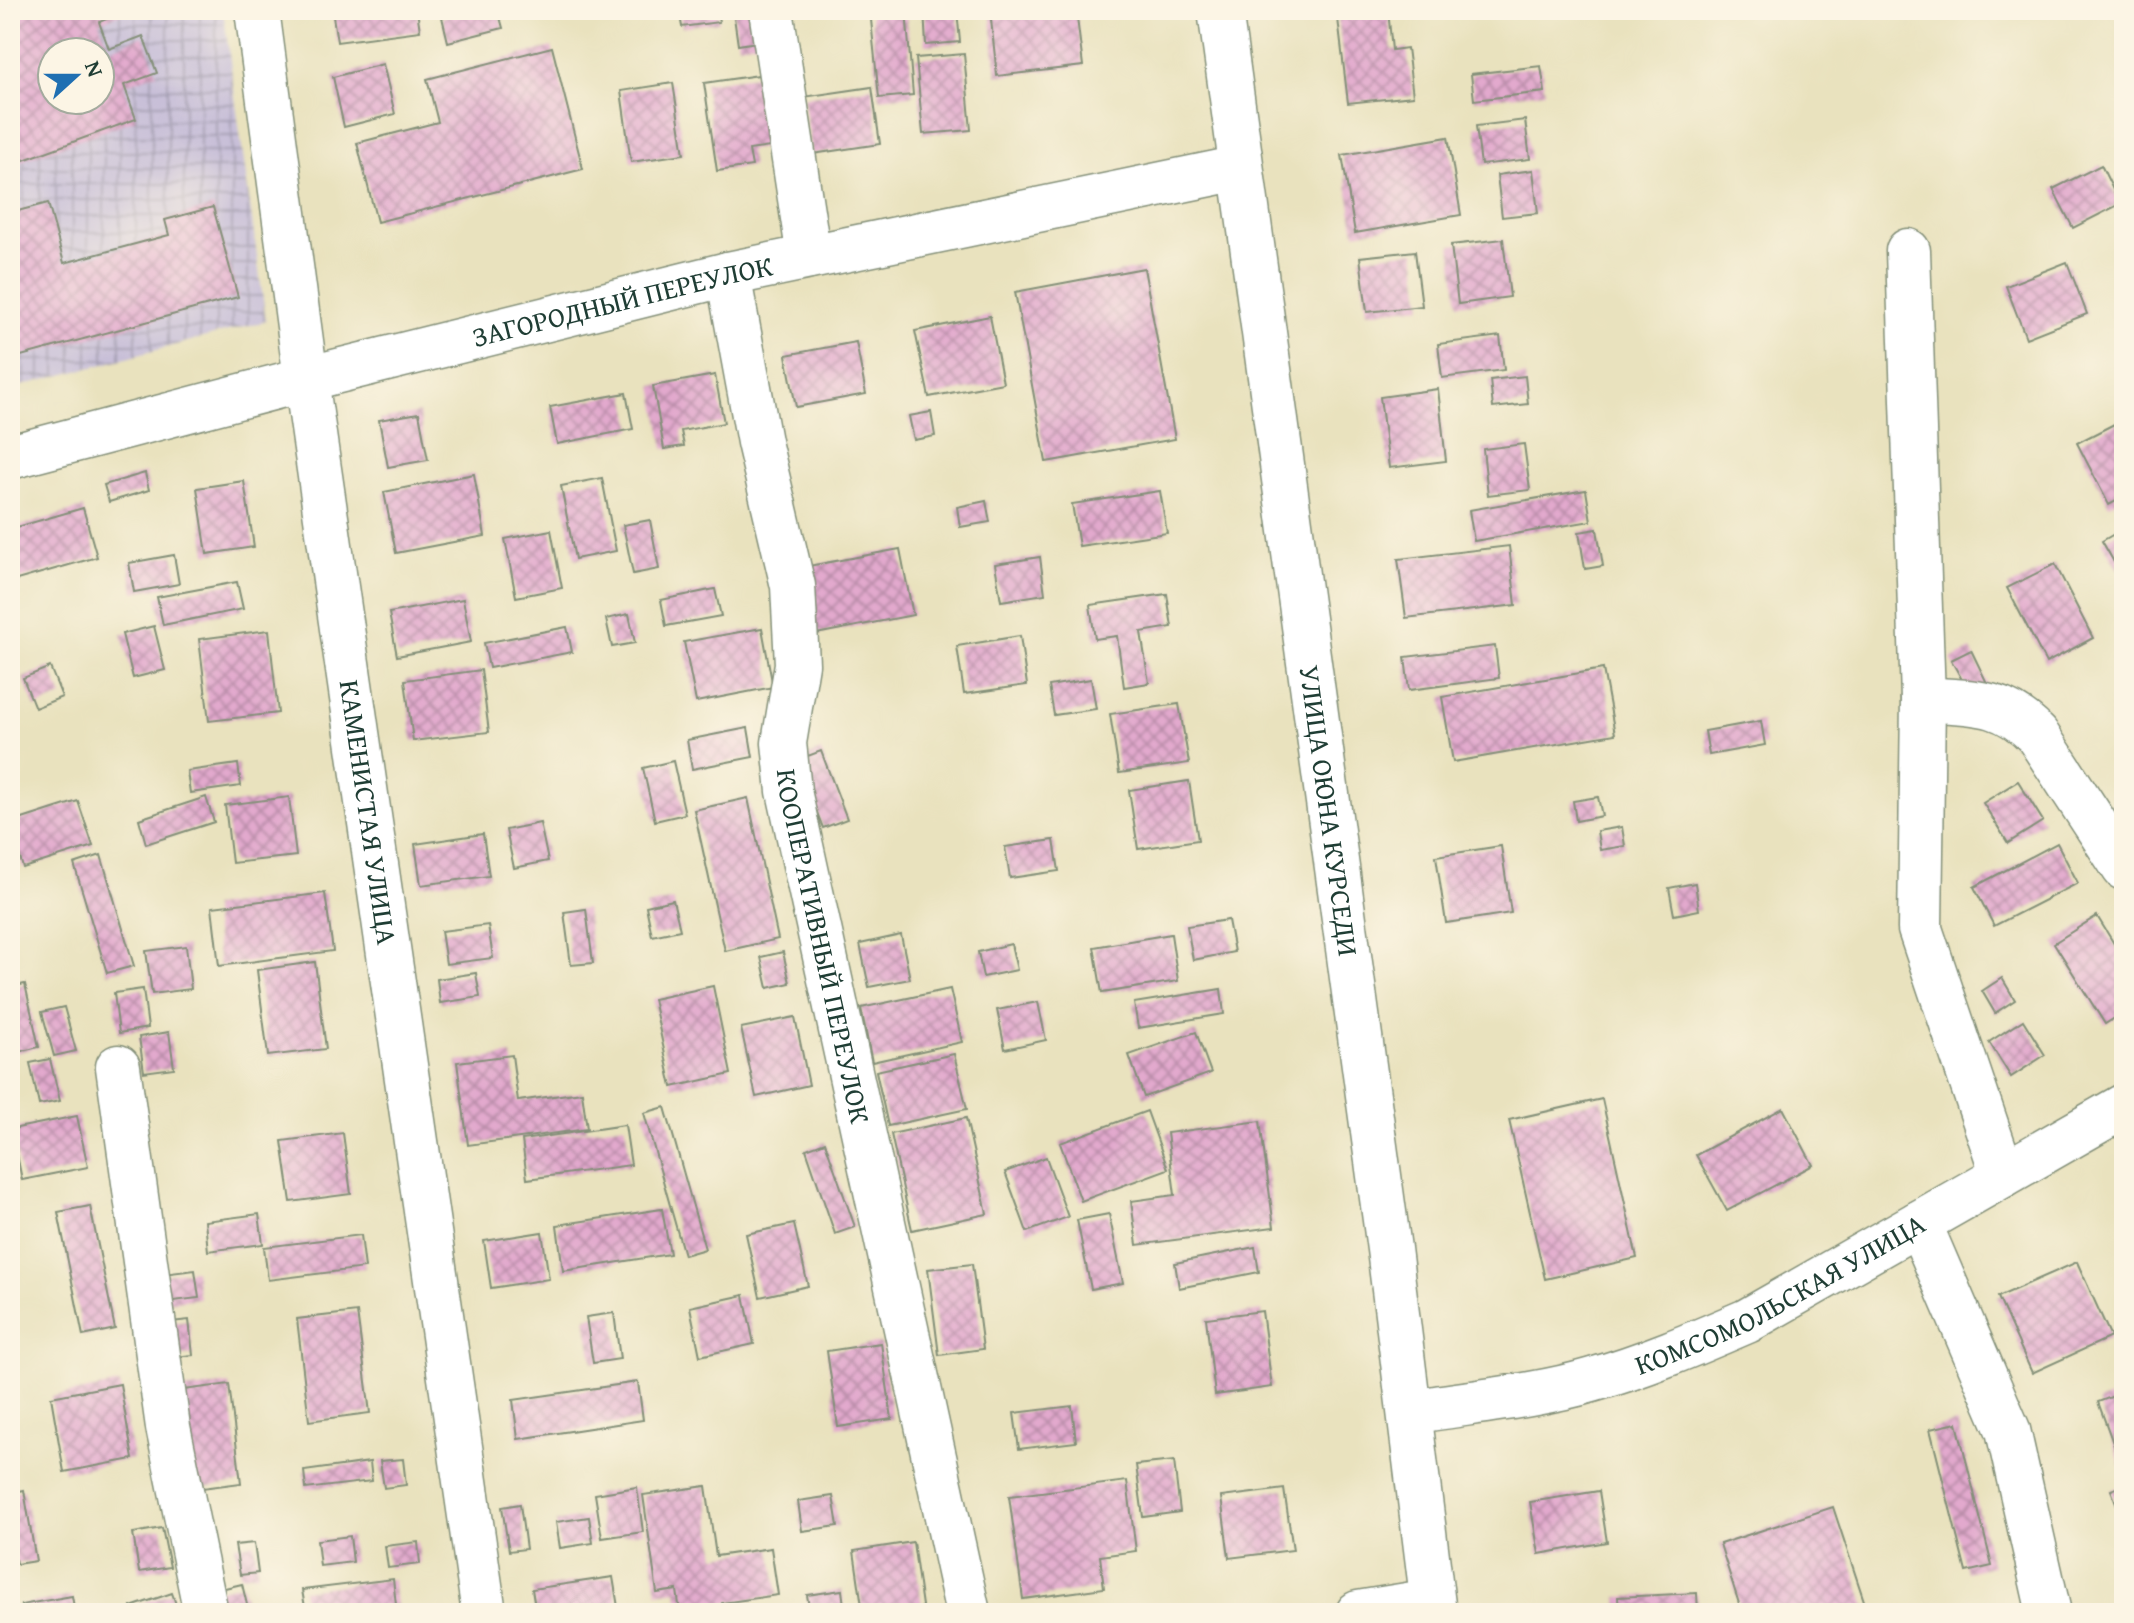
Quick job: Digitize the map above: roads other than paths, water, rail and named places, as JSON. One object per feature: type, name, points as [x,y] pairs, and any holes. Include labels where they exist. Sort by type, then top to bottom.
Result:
[{"type":"street","name":"КАМЕНИСТАЯ УЛИЦА","points":[[257,10],[306,379],[484,1613]]},
{"type":"street","points":[[771,10],[809,257]]},
{"type":"street","name":"УЛИЦА ОЮНА КУРСЕДИ","points":[[1220,10],[1410,1412],[1433,1607]]},
{"type":"street","name":"ЗАГОРОДНЫЙ ПЕРЕУЛОК","points":[[10,457],[306,379],[728,274],[1240,168]]},
{"type":"street","points":[[1908,251],[1923,699],[1920,929],[2003,1175]]},
{"type":"street","name":"КООПЕРАТИВНЫЙ ПЕРЕУЛОК","points":[[728,274],[759,442],[793,586],[797,664],[784,743],[789,791],[968,1613]]},
{"type":"street","points":[[1923,699],[1983,705],[2003,709],[2020,718],[2037,735],[2124,868]]},
{"type":"street","points":[[118,1067],[168,1427],[206,1613]]},
{"type":"street","name":"КОМСОМОЛЬСКАЯ УЛИЦА","points":[[1410,1412],[1590,1381],[1643,1364],[1747,1321],[2124,1106]]},
{"type":"street","points":[[1919,1223],[2008,1430],[2049,1613]]},
{"type":"street","points":[[1358,1613],[1433,1607]]}]
